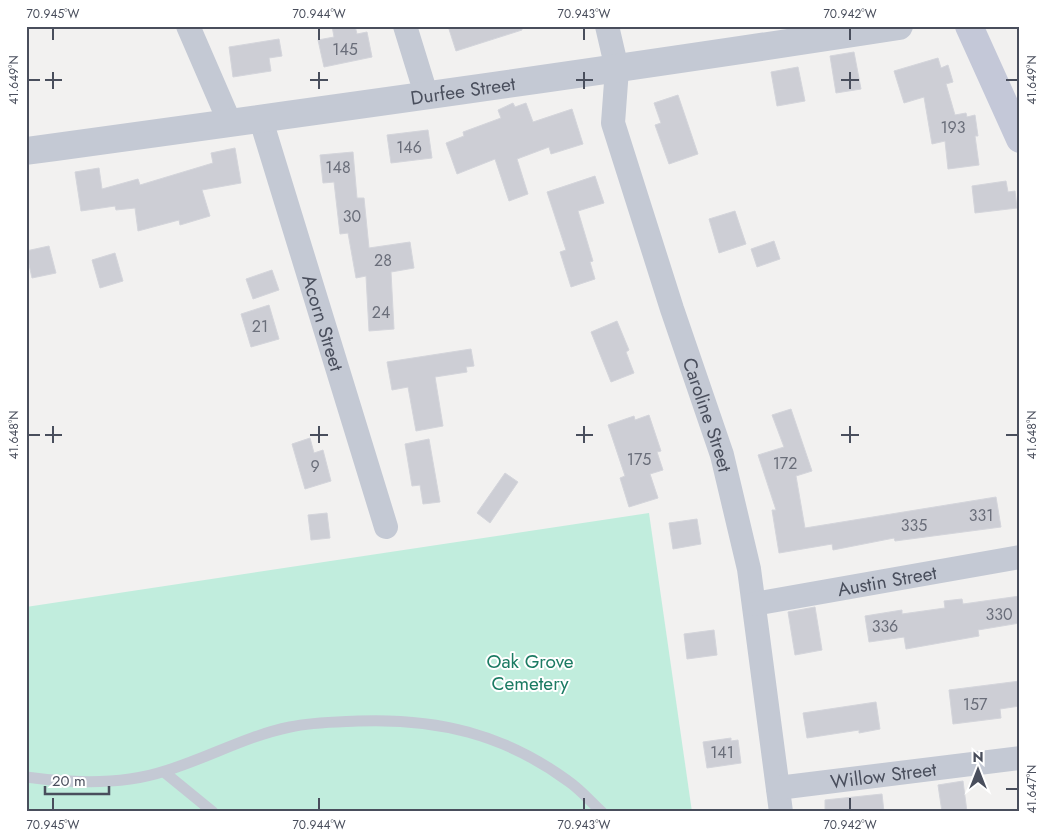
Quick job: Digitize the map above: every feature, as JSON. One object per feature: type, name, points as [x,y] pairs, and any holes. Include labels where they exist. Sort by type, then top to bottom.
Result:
[{"type":"main road","points":[[969,26],[1020,139]]},
{"type":"street","points":[[188,26],[230,123]]},
{"type":"street","points":[[405,26],[426,94]]},
{"type":"street","name":"Caroline Street","points":[[607,26],[617,69],[613,123],[672,309],[727,470],[742,534],[754,604],[782,812]]},
{"type":"street","name":"Durfee Street","points":[[26,151],[261,120],[426,94],[617,69],[899,26]]},
{"type":"street","name":"Acorn Street","points":[[261,120],[386,527]]},
{"type":"street","name":"Austin Street","points":[[754,604],[1020,556]]},
{"type":"street","name":"Willow Street","points":[[778,788],[1020,758]]},
{"type":"lane","points":[[26,777],[68,781],[106,781],[164,772],[232,744],[290,727],[332,722],[417,721],[458,728],[498,743],[539,762],[570,782],[602,812]]},
{"type":"lane","points":[[164,772],[213,812]]},
{"type":"green space","name":"Oak Grove Cemetery","points":[[649,513],[692,812],[26,812],[26,607]]},
{"type":"building","points":[[332,26],[355,26],[357,34],[367,32],[372,57],[324,67],[318,40],[334,37]]},
{"type":"building","points":[[448,26],[522,26],[522,30],[456,51]]},
{"type":"building","points":[[279,39],[282,56],[269,58],[271,71],[233,77],[229,47]]},
{"type":"building","points":[[854,52],[861,89],[836,93],[830,56]]},
{"type":"building","points":[[938,58],[941,68],[948,65],[953,82],[946,84],[955,115],[966,113],[967,117],[975,115],[978,136],[975,136],[979,165],[948,169],[945,141],[932,144],[924,97],[904,103],[894,71]]},
{"type":"building","points":[[798,67],[805,101],[777,106],[771,72]]},
{"type":"building","points":[[678,95],[698,154],[669,164],[655,125],[661,123],[654,103]]},
{"type":"building","points":[[513,103],[515,107],[526,103],[533,122],[572,109],[583,144],[551,154],[549,147],[517,159],[528,194],[509,201],[495,159],[457,174],[446,143],[464,136],[463,132],[501,118],[498,110]]},
{"type":"building","points":[[428,130],[432,158],[391,163],[387,135]]},
{"type":"building","points":[[235,148],[241,183],[202,190],[210,216],[180,225],[179,220],[138,231],[135,208],[116,210],[115,206],[81,211],[75,172],[99,168],[102,189],[138,179],[140,185],[213,163],[211,153]]},
{"type":"building","points":[[353,152],[357,198],[364,198],[369,248],[410,242],[414,268],[391,272],[394,329],[369,331],[366,276],[356,278],[348,233],[340,234],[334,182],[323,183],[320,155]]},
{"type":"building","points":[[595,176],[604,203],[578,211],[593,261],[590,262],[595,279],[571,287],[560,252],[566,250],[547,192]]},
{"type":"building","points":[[1006,181],[1008,192],[1015,191],[1017,208],[975,213],[972,186]]},
{"type":"building","points":[[735,211],[746,244],[719,253],[709,219]]},
{"type":"building","points":[[774,241],[780,259],[757,267],[751,249]]},
{"type":"building","points":[[49,246],[56,273],[32,278],[26,251]]},
{"type":"building","points":[[115,253],[123,281],[100,288],[92,260]]},
{"type":"building","points":[[272,270],[279,290],[253,299],[246,279]]},
{"type":"building","points":[[269,305],[279,339],[251,347],[241,314]]},
{"type":"building","points":[[617,321],[629,350],[626,352],[634,373],[611,382],[591,332]]},
{"type":"building","points":[[471,349],[474,366],[466,367],[467,372],[435,377],[443,426],[416,431],[408,387],[392,390],[387,362]]},
{"type":"building","points":[[791,409],[812,471],[796,476],[805,528],[996,497],[1001,527],[895,541],[894,538],[833,550],[832,544],[779,553],[772,510],[776,510],[758,455],[784,447],[772,415]]},
{"type":"building","points":[[649,415],[661,451],[657,452],[663,470],[650,474],[658,498],[629,507],[620,478],[625,476],[608,425],[634,416],[635,420]]},
{"type":"building","points":[[310,438],[314,453],[323,450],[331,481],[305,489],[292,444]]},
{"type":"building","points":[[429,439],[440,502],[423,504],[420,485],[412,486],[405,444]]},
{"type":"building","points":[[505,473],[518,482],[490,523],[477,513]]},
{"type":"building","points":[[327,513],[330,538],[311,540],[308,515]]},
{"type":"building","points":[[697,519],[701,544],[673,549],[669,523]]},
{"type":"building","points":[[1020,596],[1020,623],[978,630],[979,636],[906,649],[904,637],[869,642],[865,616],[902,610],[902,614],[945,608],[944,601],[962,599],[963,604]]},
{"type":"building","points":[[815,607],[822,650],[795,655],[788,612]]},
{"type":"building","points":[[714,630],[717,655],[687,659],[684,634]]},
{"type":"building","points":[[1020,681],[1020,706],[1000,709],[1001,718],[953,724],[949,690]]},
{"type":"building","points":[[876,702],[880,729],[859,733],[859,730],[807,738],[803,713]]},
{"type":"building","points":[[731,738],[731,741],[738,740],[741,763],[707,768],[703,742]]},
{"type":"building","points":[[963,781],[967,812],[942,812],[938,785]]},
{"type":"building","points":[[882,794],[884,812],[825,812],[825,800]]}]
